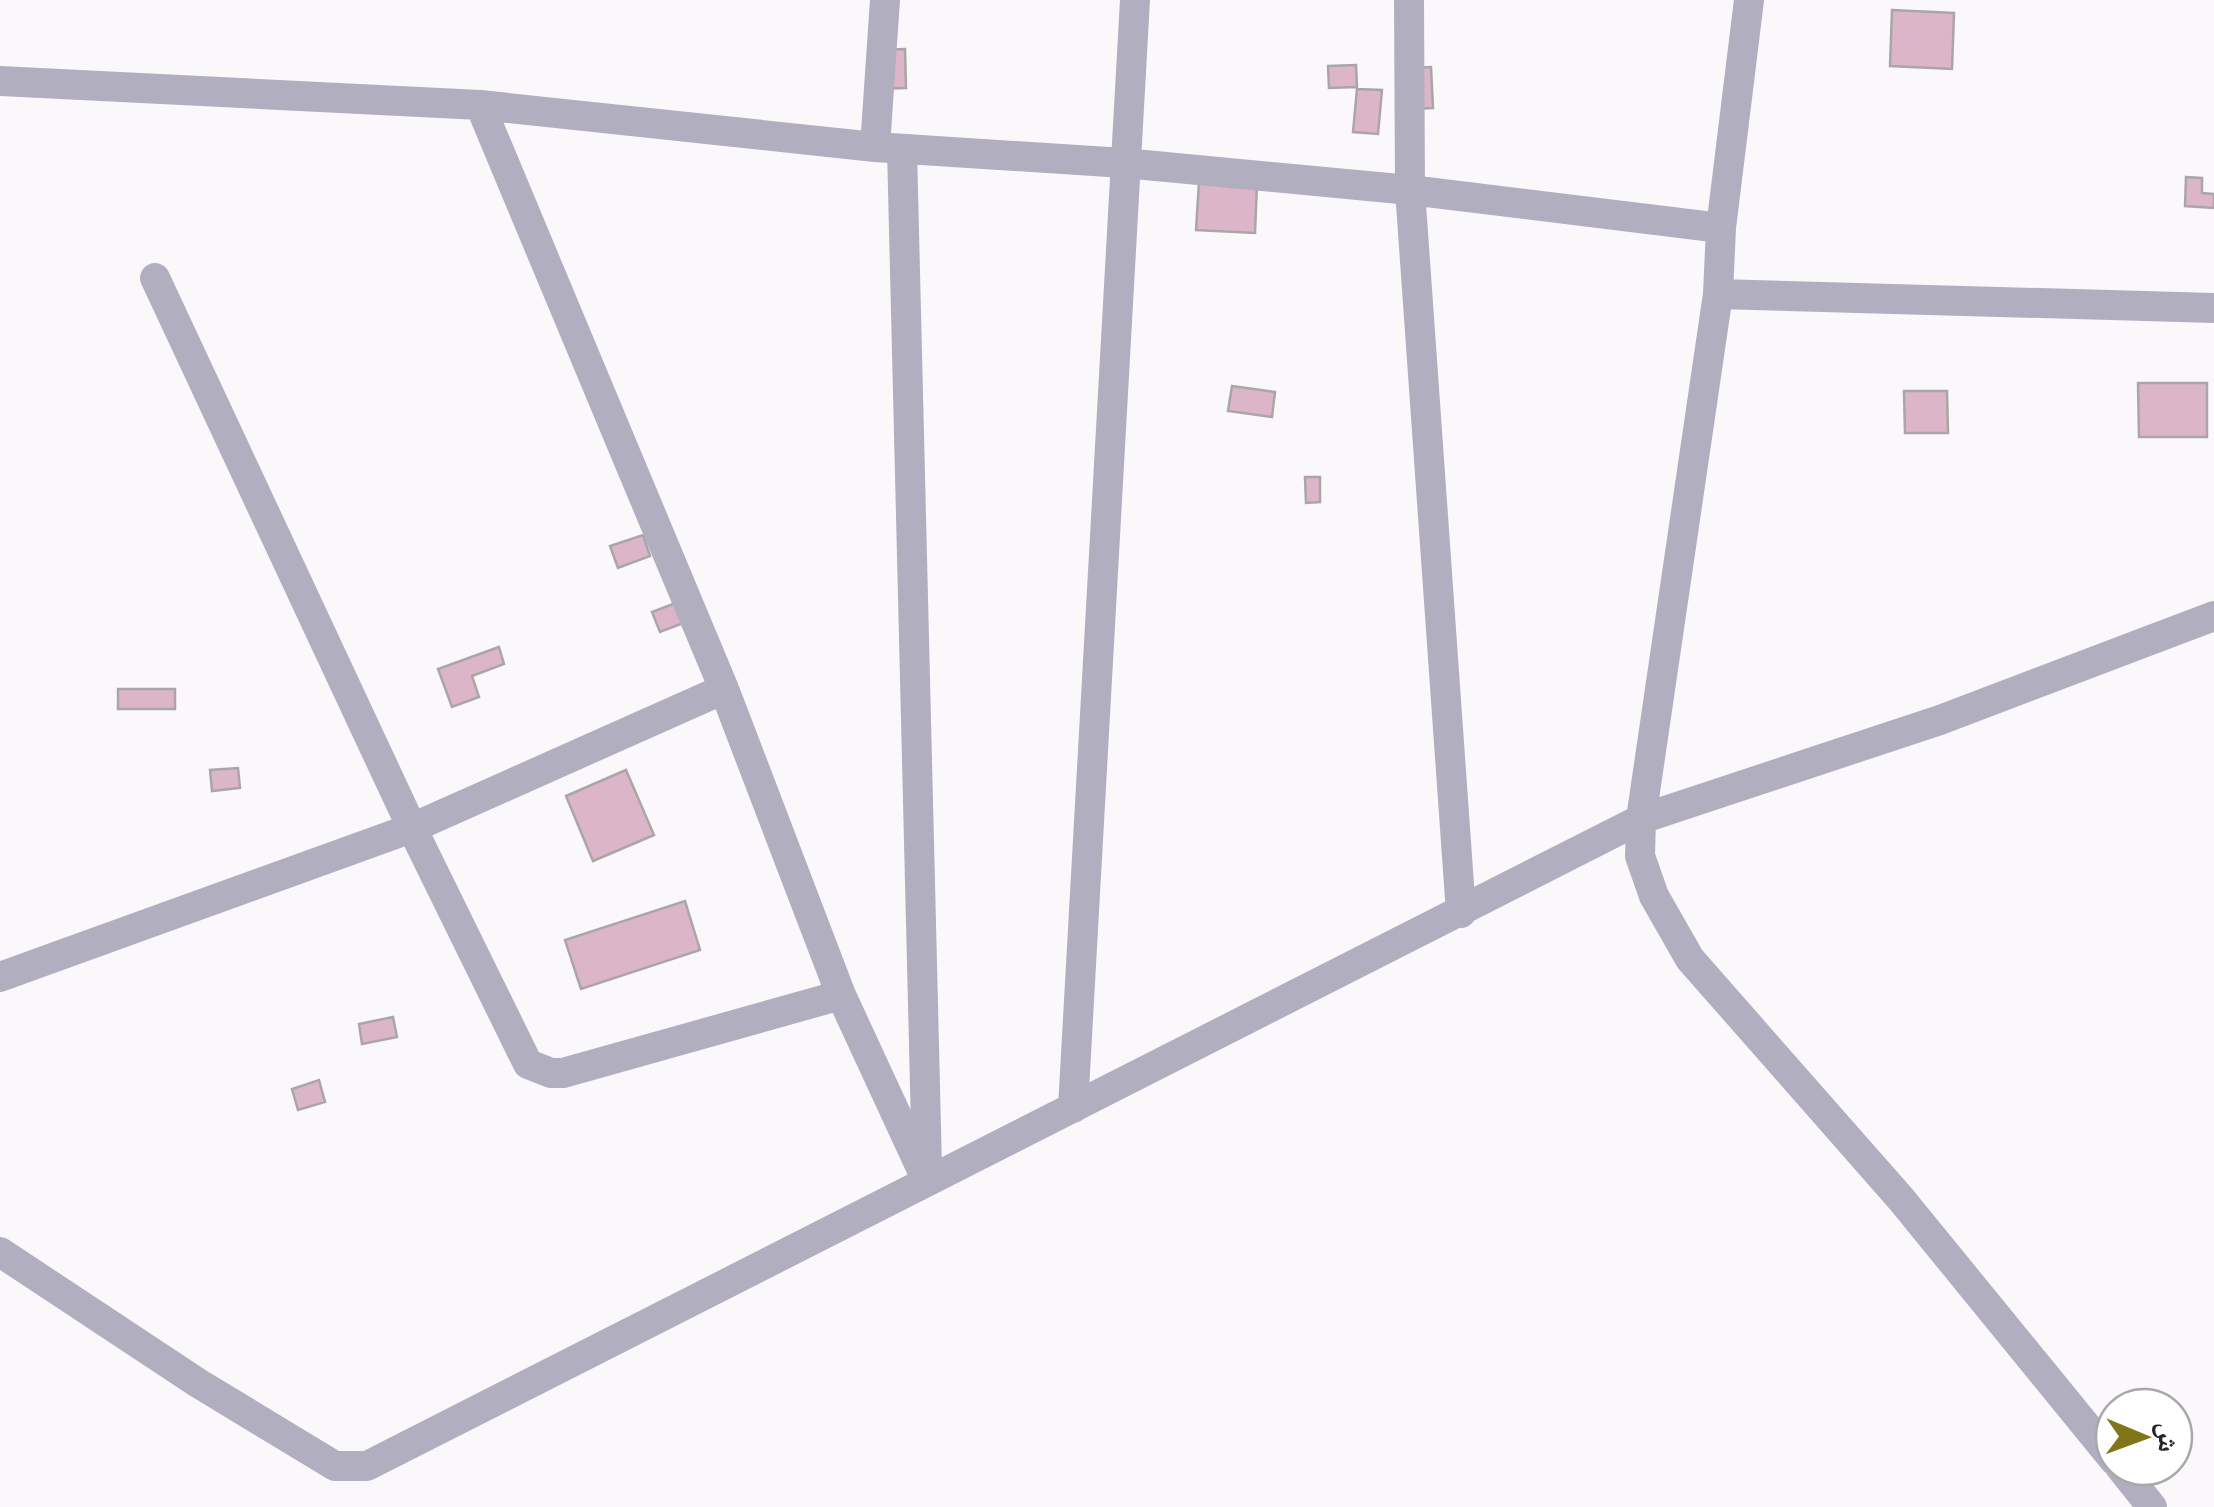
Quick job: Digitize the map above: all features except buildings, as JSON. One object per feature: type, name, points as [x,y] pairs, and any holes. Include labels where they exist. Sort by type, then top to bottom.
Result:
[{"type":"street","points":[[885,0],[928,1181]]},
{"type":"street","points":[[1073,1108],[1135,0]]},
{"type":"street","points":[[1409,0],[1410,190],[1460,913]]},
{"type":"street","points":[[1749,0],[1721,228],[1718,294],[1640,819],[1640,856],[1654,896],[1690,958],[1901,1199],[2094,1435]]},
{"type":"street","points":[[0,80],[480,106],[889,148],[1410,190],[1721,228]]},
{"type":"street","points":[[480,106],[724,689],[841,995],[928,1181]]},
{"type":"street","points":[[155,278],[412,828],[528,1064],[538,1070],[564,1073],[841,995]]},
{"type":"street","points":[[1718,294],[2214,308]]},
{"type":"street","points":[[0,1252],[198,1383],[335,1466],[367,1466],[1640,819],[1940,720],[2214,616]]},
{"type":"street","points":[[0,977],[412,828],[724,689]]},
{"type":"street","points":[[2136,1487],[2152,1507]]}]
